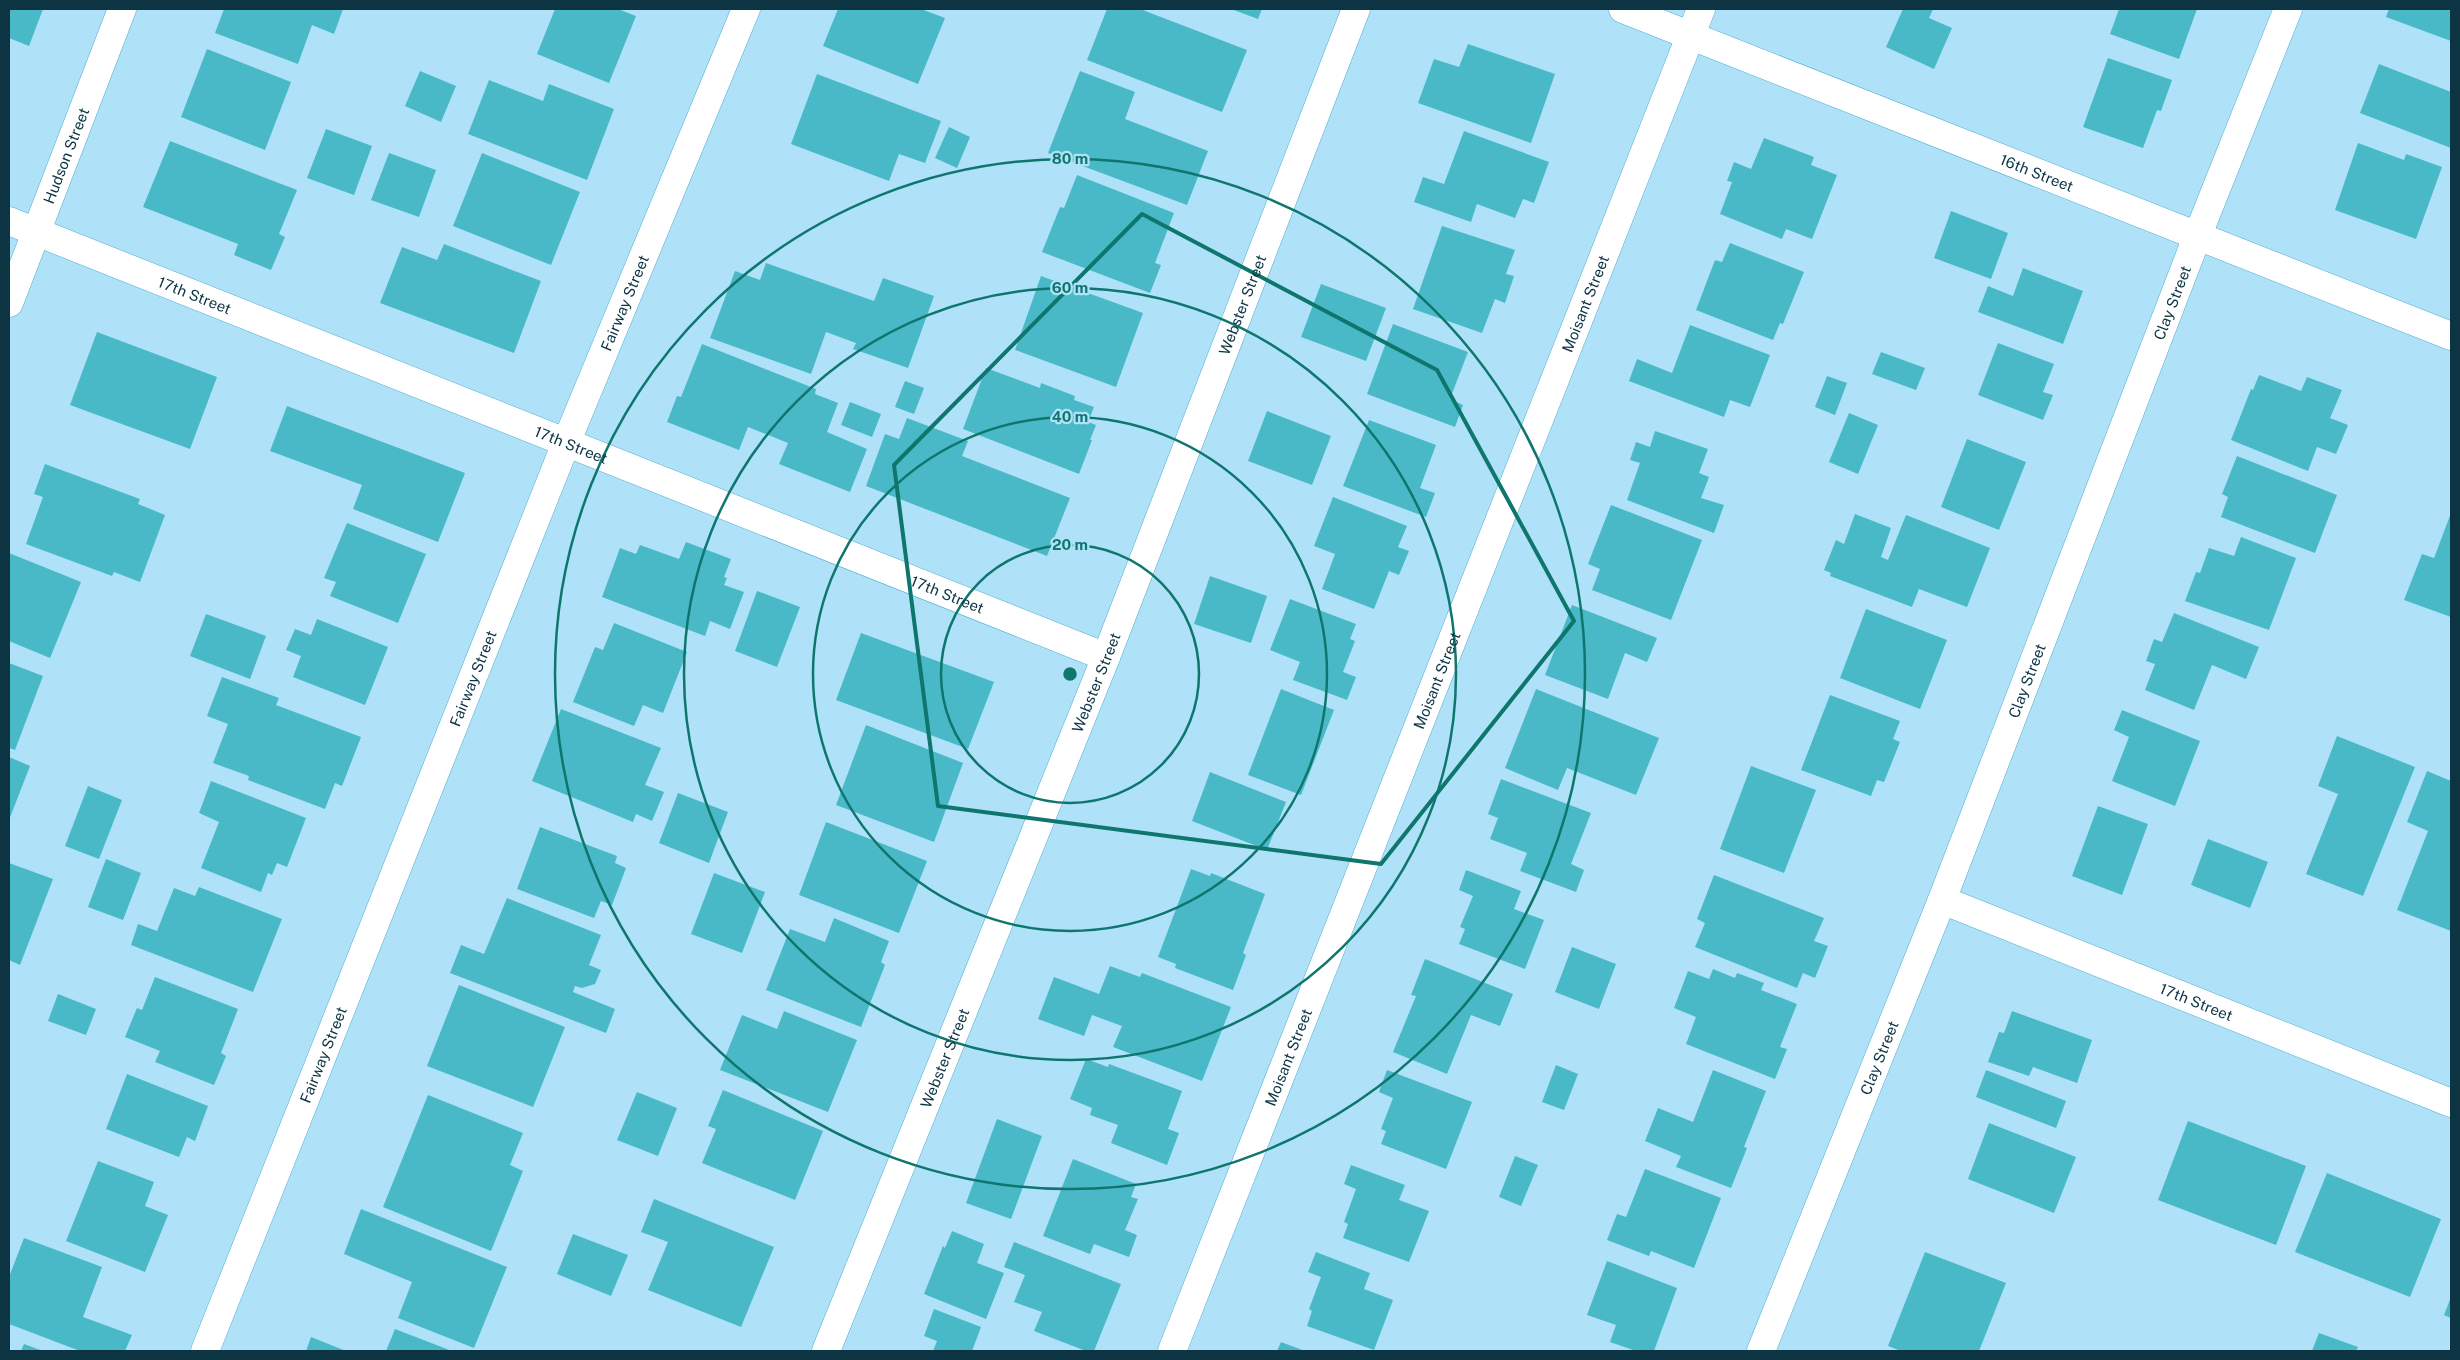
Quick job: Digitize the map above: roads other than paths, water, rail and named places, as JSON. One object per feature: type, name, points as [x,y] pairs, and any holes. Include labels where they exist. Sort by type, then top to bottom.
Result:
[{"type":"street","name":"Hudson Street","points":[[9,303],[122,9]]},
{"type":"street","name":"Fairway Street","points":[[205,1351],[566,443],[746,9]]},
{"type":"street","name":"Webster Street","points":[[826,1351],[1106,657],[1356,9]]},
{"type":"street","name":"16th Street","points":[[1623,9],[2196,237],[2451,336]]},
{"type":"street","name":"Moisant Street","points":[[1172,1351],[1701,9]]},
{"type":"street","name":"Clay Street","points":[[1761,1351],[1942,900],[2196,237],[2288,9]]},
{"type":"street","name":"17th Street","points":[[9,221],[1106,657]]},
{"type":"street","name":"17th Street","points":[[1942,900],[2451,1103]]}]
